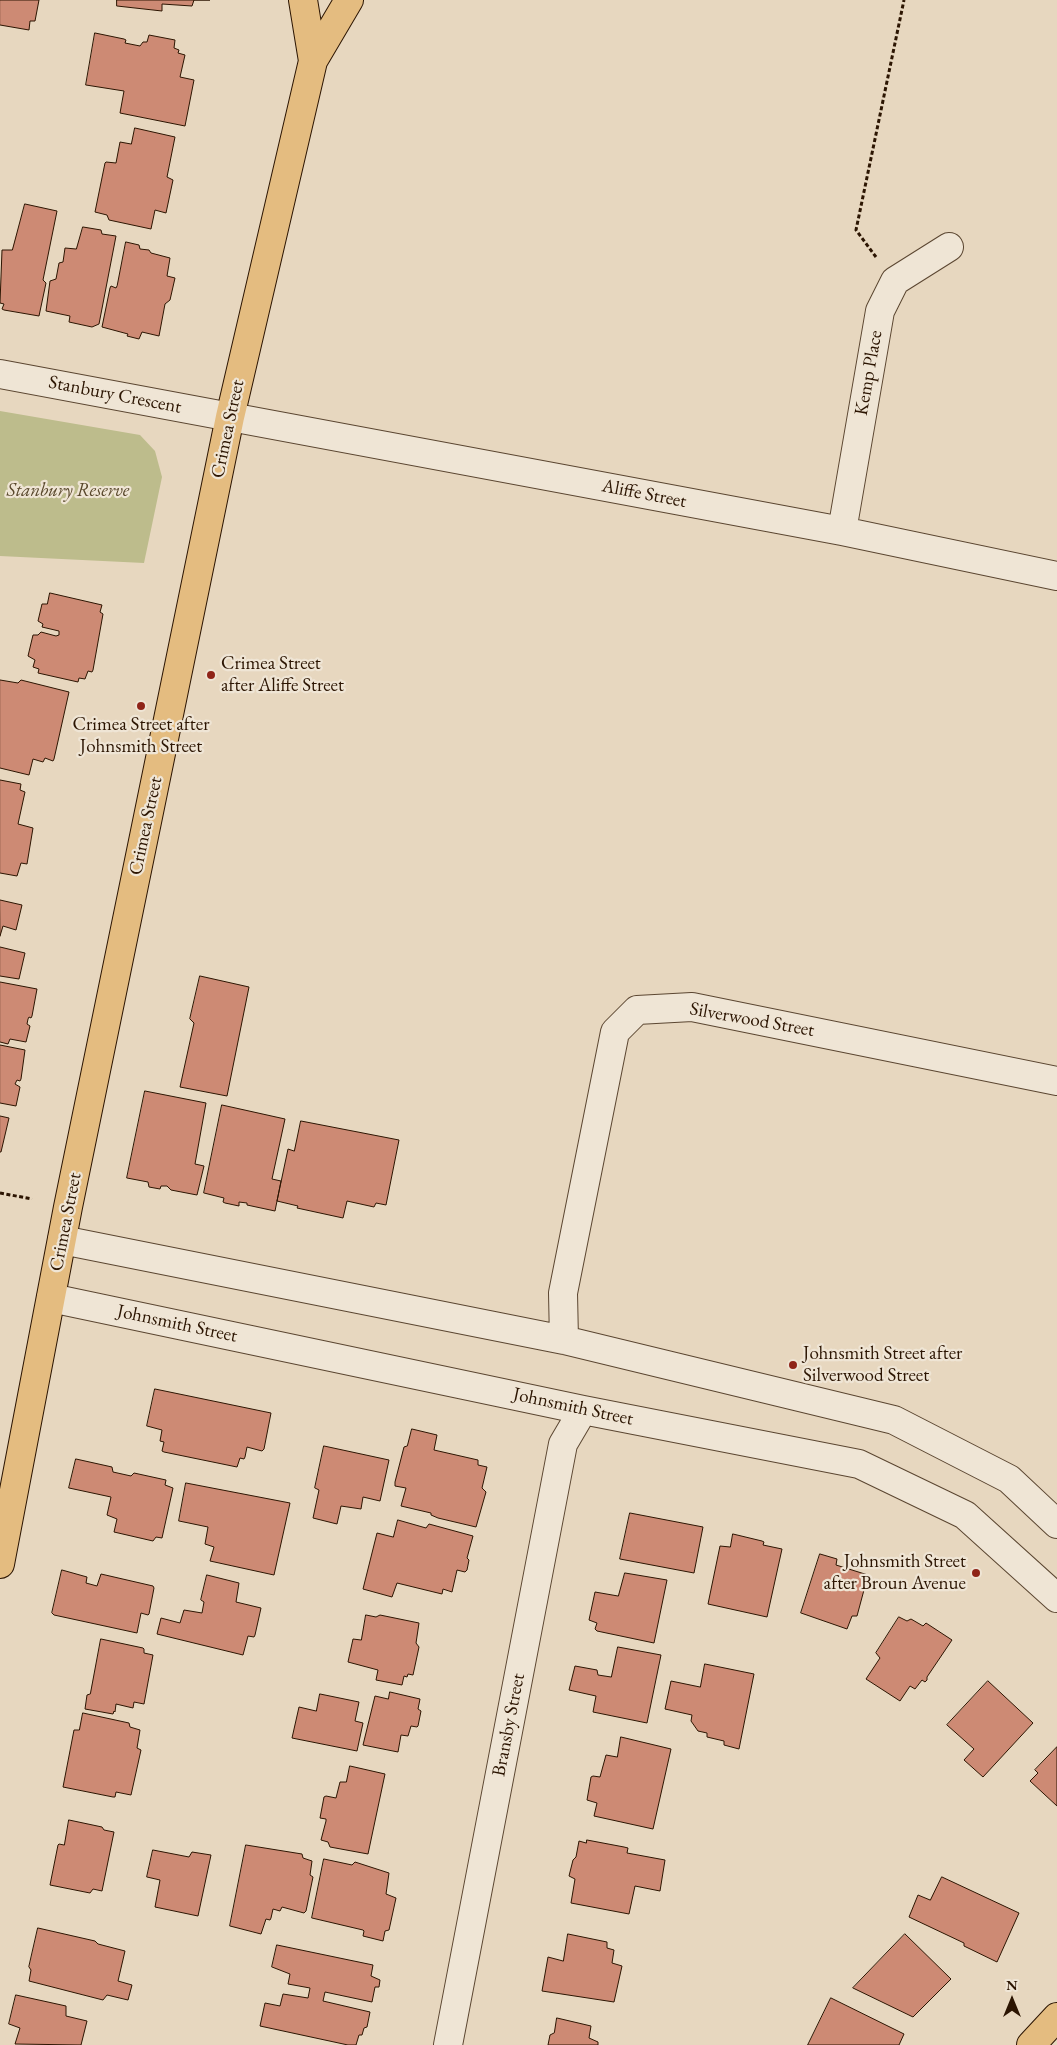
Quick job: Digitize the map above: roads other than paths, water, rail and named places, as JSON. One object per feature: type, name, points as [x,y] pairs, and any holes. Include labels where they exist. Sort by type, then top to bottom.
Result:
[{"type":"main road","name":"Crimea Street","points":[[303,0],[313,61]]},
{"type":"main road","name":"Crimea Street","points":[[0,1564],[62,1240],[230,417],[313,61],[348,0]]},
{"type":"main road","points":[[1031,2045],[1057,2017]]},
{"type":"street","name":"Kemp Place","points":[[842,531],[880,311],[895,282],[949,247]]},
{"type":"street","name":"Stanbury Crescent","points":[[0,374],[230,417]]},
{"type":"street","name":"Aliffe Street","points":[[230,417],[842,531],[1057,576]]},
{"type":"street","name":"Silverwood Street","points":[[564,1340],[563,1293],[615,1032],[637,1010],[692,1007],[1057,1081]]},
{"type":"street","points":[[62,1240],[564,1340],[894,1420],[1009,1479],[1057,1524]]},
{"type":"street","name":"Johnsmith Street","points":[[51,1298],[583,1410],[859,1464],[965,1515],[1057,1598]]},
{"type":"street","name":"Bransby Street","points":[[448,2045],[563,1444],[583,1410]]},
{"type":"place","name":"Crimea Street after Aliffe Street","points":[[211,675]]},
{"type":"place","name":"Crimea Street after Johnsmith Street","points":[[141,706]]},
{"type":"place","name":"Johnsmith Street after Silverwood Street","points":[[793,1365]]},
{"type":"place","name":"Johnsmith Street after Broun Avenue","points":[[976,1573]]},
{"type":"park label","name":"Stanbury Reserve","points":[[68,491]]}]
